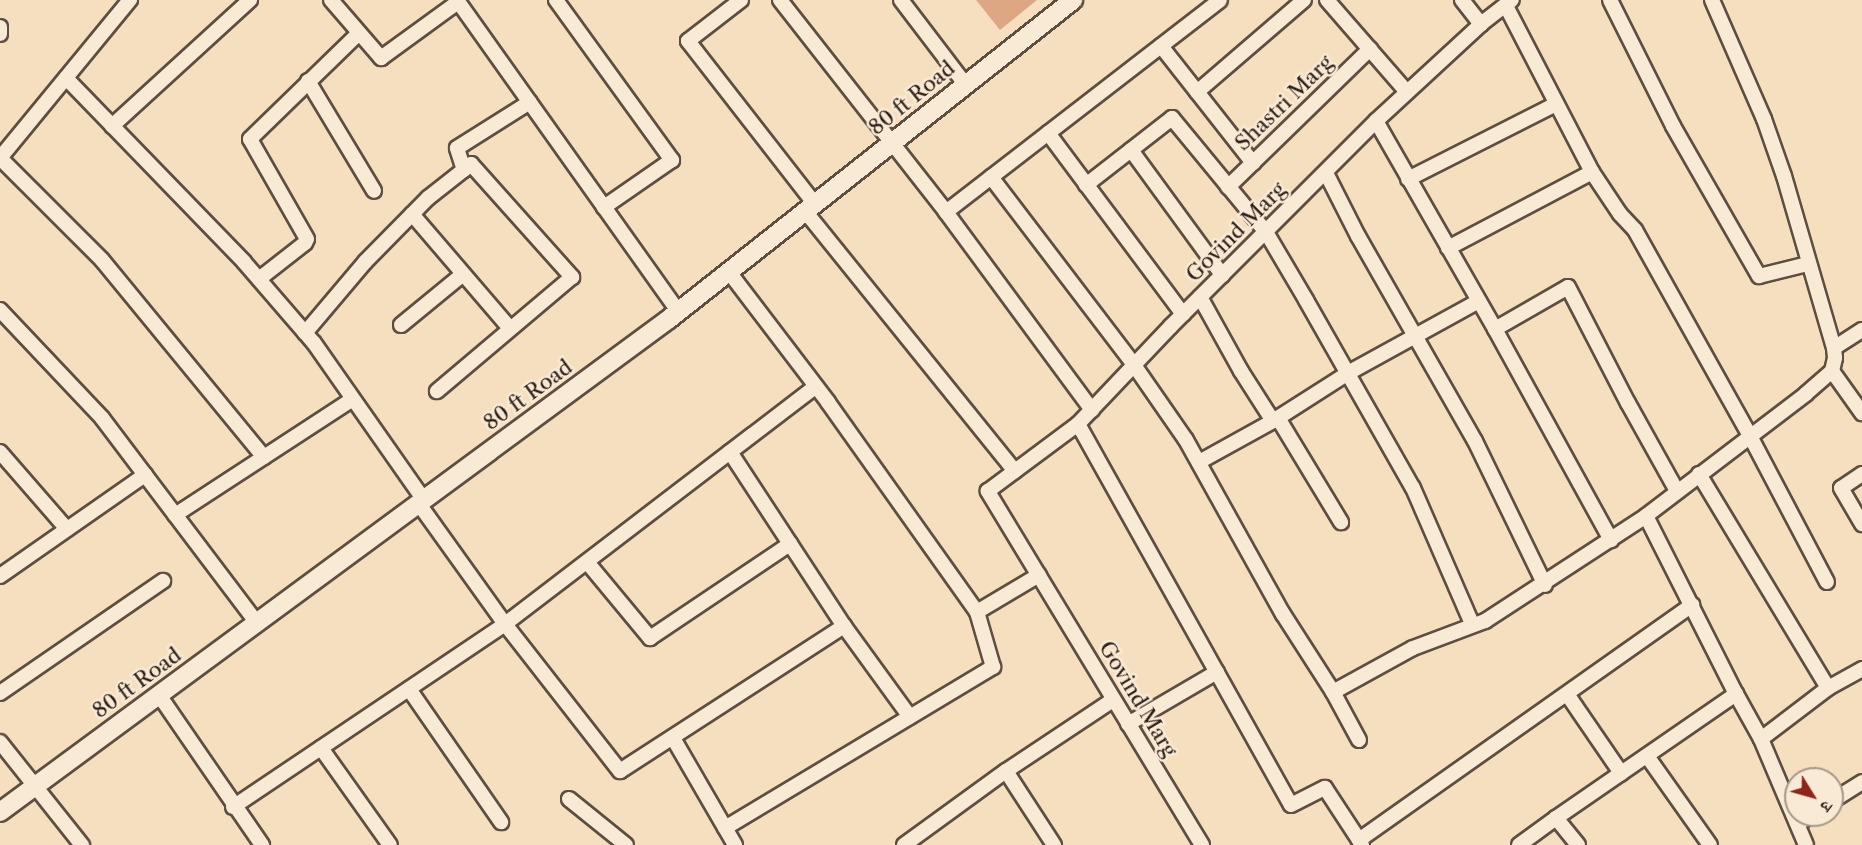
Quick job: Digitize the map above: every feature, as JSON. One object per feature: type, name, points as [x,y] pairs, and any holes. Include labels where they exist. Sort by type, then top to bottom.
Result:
[{"type":"street","points":[[130,0],[0,158],[102,260],[264,457]]},
{"type":"street","points":[[112,126],[250,0]]},
{"type":"street","points":[[331,0],[381,58],[457,1],[679,312]]},
{"type":"street","points":[[556,0],[672,160],[604,207]]},
{"type":"street","points":[[741,0],[688,41],[810,208],[1015,471]]},
{"type":"street","points":[[780,0],[946,212],[1092,410]]},
{"type":"street","points":[[901,0],[965,84]]},
{"type":"street","points":[[946,212],[1220,0]]},
{"type":"street","points":[[1197,92],[1304,0]]},
{"type":"street","points":[[1327,0],[1407,92]]},
{"type":"street","points":[[1462,0],[1481,24]]},
{"type":"street","points":[[1610,0],[1673,126],[1759,276],[1808,264]]},
{"type":"street","points":[[1712,0],[1785,176],[1808,264],[1834,348],[1832,371],[1862,413]]},
{"type":"street","name":"80 ft Road","points":[[0,812],[679,312],[892,144],[1064,3]]},
{"type":"street","points":[[1509,3],[1556,104],[1592,172],[1620,214],[1635,230],[1750,436],[1827,582]]},
{"type":"street","name":"Govind Marg","points":[[1202,845],[988,491],[1078,424],[1183,314],[1376,121],[1481,24],[1509,3]]},
{"type":"street","points":[[0,27],[0,34]]},
{"type":"street","points":[[259,279],[307,239],[250,141],[359,33]]},
{"type":"street","points":[[1161,46],[1253,163]]},
{"type":"street","name":"Shastri Marg","points":[[1228,187],[1370,49]]},
{"type":"street","points":[[66,78],[259,279],[305,333],[353,399],[505,624],[620,771],[844,626]]},
{"type":"street","points":[[308,81],[374,191]]},
{"type":"street","points":[[464,170],[457,148],[530,102]]},
{"type":"street","points":[[1408,179],[1556,104]]},
{"type":"street","points":[[1086,185],[1172,118],[1266,232],[1413,488],[1472,624]]},
{"type":"street","points":[[1376,121],[1479,300],[1611,540]]},
{"type":"street","points":[[1047,133],[1183,314]]},
{"type":"street","points":[[1131,150],[1222,275]]},
{"type":"street","points":[[305,333],[365,262],[412,214],[471,164],[572,277],[509,327],[436,391]]},
{"type":"street","points":[[1448,248],[1592,172]]},
{"type":"street","points":[[1326,173],[1475,441],[1545,585]]},
{"type":"street","points":[[991,177],[1134,365],[1199,462],[1283,614],[1334,692],[1359,740]]},
{"type":"street","points":[[412,214],[509,327]]},
{"type":"street","points":[[725,828],[993,668],[976,612],[815,387],[729,272]]},
{"type":"street","points":[[401,325],[463,274]]},
{"type":"street","points":[[1495,329],[1568,287],[1628,403],[1677,490]]},
{"type":"street","points":[[1200,297],[1241,371],[1275,419],[1341,522]]},
{"type":"street","points":[[1199,462],[1275,419],[1347,373],[1479,300]]},
{"type":"street","points":[[0,310],[102,418],[257,623]]},
{"type":"street","points":[[1834,348],[1862,330]]},
{"type":"street","points":[[1334,692],[1413,648],[1485,621],[1545,585],[1646,516],[1677,490],[1806,394],[1832,371]]},
{"type":"street","points":[[233,807],[505,624],[815,387]]},
{"type":"street","points":[[175,515],[353,399]]},
{"type":"street","points":[[1078,424],[1291,805],[1325,788],[1360,842],[1692,605]]},
{"type":"street","points":[[0,452],[67,530]]},
{"type":"street","points":[[730,452],[844,626],[910,717]]},
{"type":"street","points":[[1699,474],[1828,688]]},
{"type":"street","points":[[1862,474],[1841,488],[1862,524]]},
{"type":"street","points":[[0,576],[145,475]]},
{"type":"street","points":[[1646,516],[1761,739],[1784,791]]},
{"type":"street","points":[[587,562],[650,639],[790,544]]},
{"type":"street","points":[[976,612],[1039,575]]},
{"type":"street","points":[[0,693],[163,580]]},
{"type":"street","points":[[1761,739],[1828,688],[1862,669]]},
{"type":"street","points":[[1128,724],[1217,672]]},
{"type":"street","points":[[409,689],[501,822]]},
{"type":"street","points":[[1567,694],[1621,773]]},
{"type":"street","points":[[1519,845],[1736,694]]},
{"type":"street","points":[[159,695],[233,807],[262,845]]},
{"type":"street","points":[[904,845],[1006,771],[1113,700]]},
{"type":"street","points":[[673,738],[735,845]]},
{"type":"street","points":[[0,742],[82,845]]},
{"type":"street","points":[[321,748],[390,845]]},
{"type":"street","points":[[1647,756],[1710,845]]},
{"type":"street","points":[[1006,771],[1054,845]]},
{"type":"street","points":[[1844,793],[1862,782]]},
{"type":"street","points":[[569,800],[626,845]]},
{"type":"street","points":[[1556,818],[1578,845]]},
{"type":"street","points":[[1799,827],[1806,845]]},
{"type":"building","points":[[976,0],[1037,0],[1000,30]]}]
